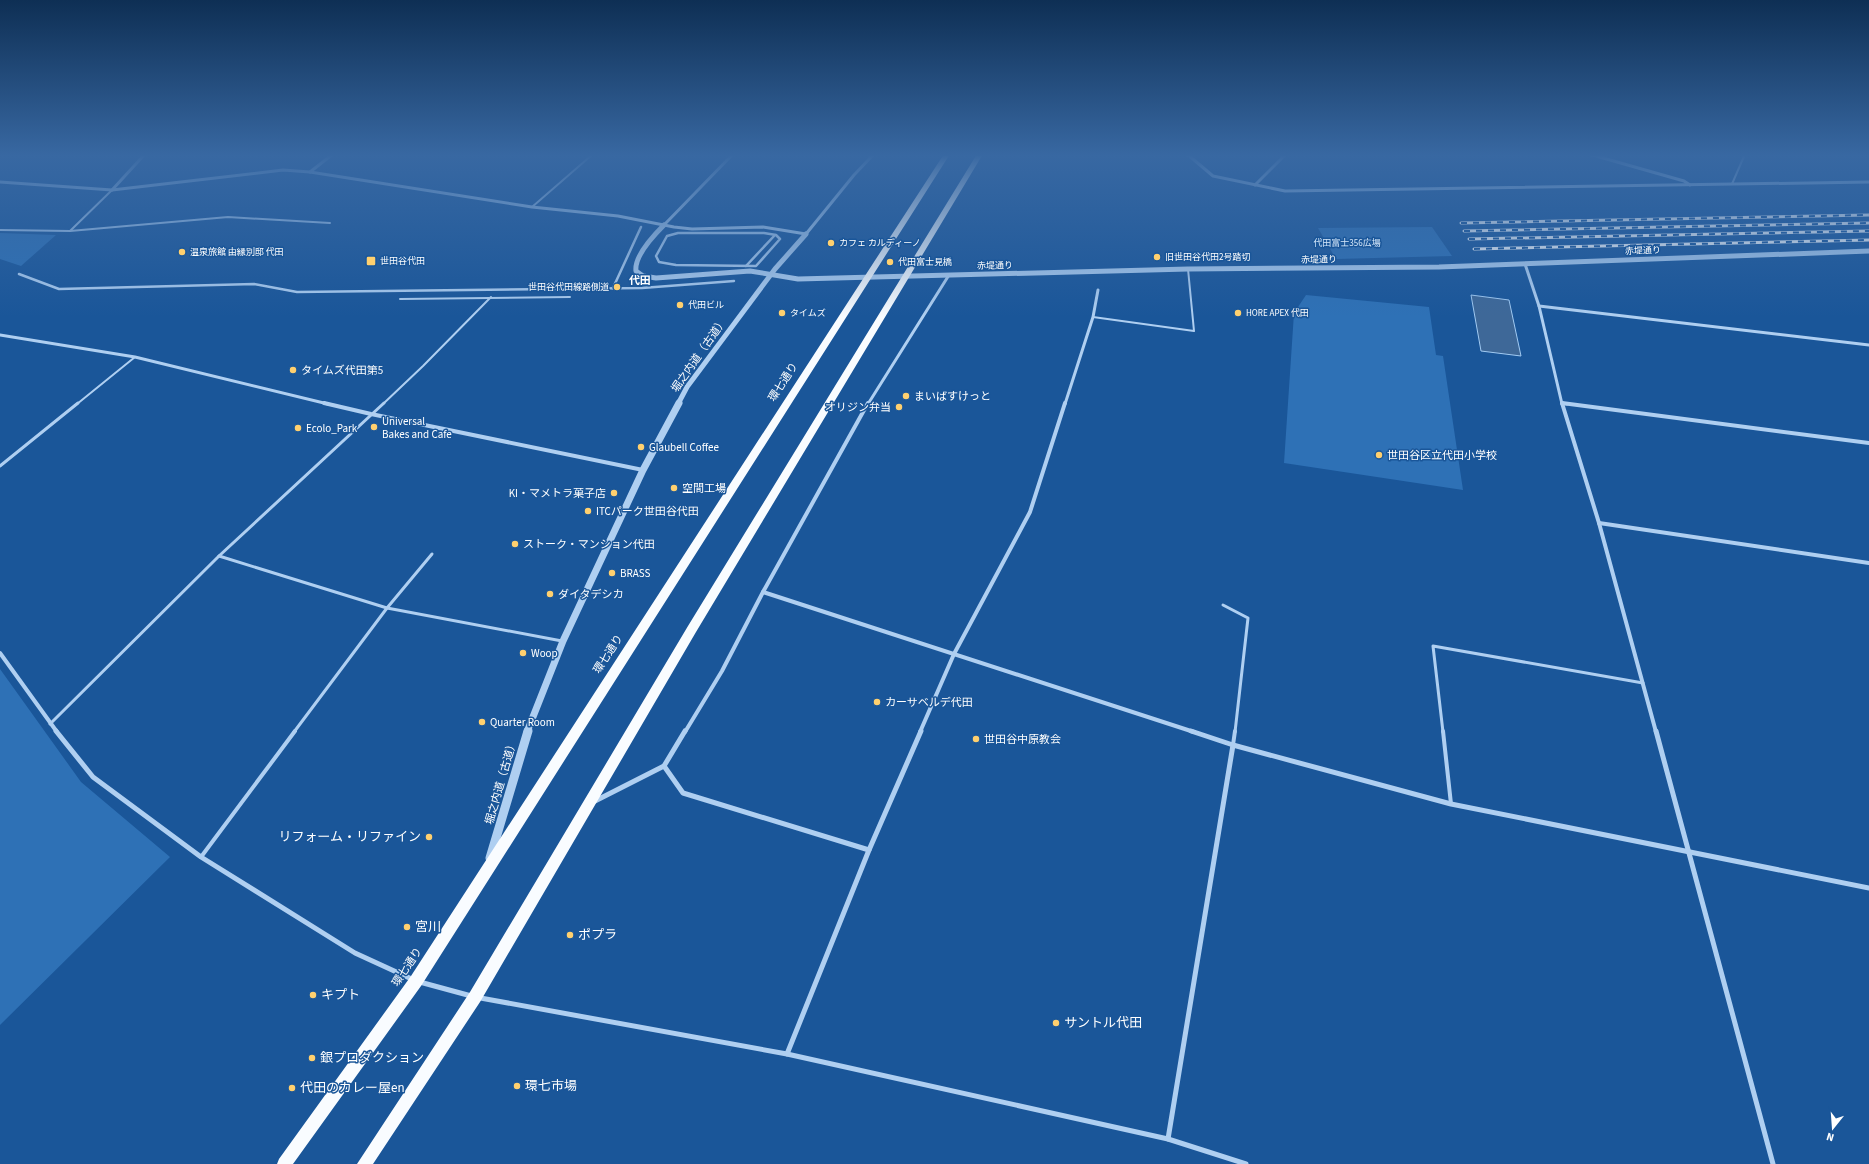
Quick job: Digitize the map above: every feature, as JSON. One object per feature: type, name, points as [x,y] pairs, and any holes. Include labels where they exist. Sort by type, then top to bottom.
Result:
[{"type":"main road","name":"環七通り","points":[[284,1164],[416,981],[912,208]]},
{"type":"main road","points":[[364,1164],[474,997],[692,629],[947,208]]},
{"type":"street","points":[[545,208],[618,216],[692,229],[763,227],[806,234]]},
{"type":"street","points":[[664,225],[680,208]]},
{"type":"street","name":"堀之内道（古道）","points":[[487,869],[525,738],[563,641],[643,470],[687,387],[770,275],[827,208]]},
{"type":"street","name":"赤堤通り","points":[[664,225],[649,241],[635,265],[636,271],[643,276],[656,278],[750,271],[798,279],[1188,269],[1439,267],[1869,251]]},
{"type":"street","points":[[613,288],[641,227]]},
{"type":"street","points":[[764,233],[775,235],[780,239],[766,255],[756,266],[665,264],[659,262],[656,256],[667,236],[672,234],[764,233]]},
{"type":"street","points":[[746,266],[775,235]]},
{"type":"street","points":[[757,253],[766,255]]},
{"type":"street","points":[[1525,264],[1539,306],[1562,403],[1599,523],[1643,683],[1772,1164]]},
{"type":"street","points":[[19,274],[59,289],[254,284],[297,292],[642,288],[734,281]]},
{"type":"street","points":[[589,804],[664,766],[722,672],[763,592],[862,413],[949,275]]},
{"type":"street","points":[[787,1054],[869,850],[954,654],[1030,512],[1093,317],[1098,290]]},
{"type":"street","points":[[1539,306],[1869,345]]},
{"type":"street","points":[[0,335],[135,357],[371,414],[643,470]]},
{"type":"street","points":[[1562,403],[1869,443]]},
{"type":"street","points":[[1599,523],[1869,563]]},
{"type":"street","points":[[763,592],[1233,745],[1451,804],[1869,888]]},
{"type":"street","points":[[0,653],[50,724],[93,777],[201,857],[354,953],[416,981],[474,997],[787,1054],[1168,1139],[1246,1164]]},
{"type":"street","points":[[1168,1139],[1233,745]]},
{"type":"street","points":[[664,766],[683,793],[869,850]]},
{"type":"lane","points":[[70,231],[93,208]]},
{"type":"lane","points":[[0,230],[70,231],[228,217],[330,223]]},
{"type":"lane","points":[[1093,317],[1194,331],[1188,269]]},
{"type":"lane","points":[[50,724],[219,556],[423,366],[491,297]]},
{"type":"lane","points":[[400,299],[570,297]]},
{"type":"lane","points":[[0,466],[135,357]]},
{"type":"lane","points":[[201,857],[387,608],[432,554]]},
{"type":"lane","points":[[219,556],[387,608],[563,641]]},
{"type":"lane","points":[[1223,605],[1248,618],[1233,745]]},
{"type":"lane","points":[[1451,804],[1433,646],[1643,683]]},
{"type":"green space","name":"代田富士356広場","points":[[1432,227],[1452,256],[1336,259],[1318,228]]},
{"type":"green space","points":[[0,233],[56,235],[21,266],[0,259]]},
{"type":"green space","points":[[1306,295],[1429,307],[1436,355],[1443,356],[1463,490],[1284,463],[1294,313]]},
{"type":"green space","points":[[0,669],[81,782],[170,857],[0,1025]]},
{"type":"shaded area","points":[[1471,295],[1509,300],[1521,356],[1481,351]]},
{"type":"railway","points":[[1461,223],[1869,215]]},
{"type":"railway","points":[[1464,231],[1869,223]]},
{"type":"railway","points":[[1469,239],[1869,231]]},
{"type":"railway","points":[[1474,249],[1869,240]]},
{"type":"place","name":"カフェ カルディーノ","points":[[831,243]]},
{"type":"place","name":"温泉旅館 由縁別邸 代田","points":[[182,252]]},
{"type":"place","name":"旧世田谷代田2号踏切","points":[[1157,257]]},
{"type":"place","name":"世田谷代田","points":[[371,261]]},
{"type":"place","name":"代田富士見橋","points":[[890,262]]},
{"type":"place","name":"世田谷代田線路側道","points":[[617,287]]},
{"type":"place","name":"代田ビル","points":[[680,305]]},
{"type":"place","name":"タイムズ","points":[[782,313]]},
{"type":"place","name":"HORE APEX 代田","points":[[1238,313]]},
{"type":"place","name":"タイムズ代田第5","points":[[293,370]]},
{"type":"place","name":"まいばすけっと","points":[[906,396]]},
{"type":"place","name":"オリジン弁当","points":[[899,407]]},
{"type":"place","name":"Universal Bakes and Cafe","points":[[374,427]]},
{"type":"place","name":"Ecolo_Park","points":[[298,428]]},
{"type":"place","name":"Glaubell Coffee","points":[[641,447]]},
{"type":"place","name":"世田谷区立代田小学校","points":[[1379,455]]},
{"type":"place","name":"空間工場","points":[[674,488]]},
{"type":"place","name":"KI・マメトラ菓子店","points":[[614,493]]},
{"type":"place","name":"ITCパーク世田谷代田","points":[[588,511]]},
{"type":"place","name":"ストーク・マンション代田","points":[[515,544]]},
{"type":"place","name":"BRASS","points":[[612,573]]},
{"type":"place","name":"ダイタデシカ","points":[[550,594]]},
{"type":"place","name":"Woop","points":[[523,653]]},
{"type":"place","name":"カーサベルデ代田","points":[[877,702]]},
{"type":"place","name":"Quarter Room","points":[[482,722]]},
{"type":"place","name":"世田谷中原教会","points":[[976,739]]},
{"type":"place","name":"リフォーム・リファイン","points":[[429,837]]},
{"type":"place","name":"宮川","points":[[407,927]]},
{"type":"place","name":"ポプラ","points":[[570,935]]},
{"type":"place","name":"キプト","points":[[313,995]]},
{"type":"place","name":"サントル代田","points":[[1056,1023]]},
{"type":"place","name":"銀プロダクション","points":[[312,1058]]},
{"type":"place","name":"環七市場","points":[[517,1086]]},
{"type":"place","name":"代田のカレー屋en","points":[[292,1088]]},
{"type":"district","name":"代田","points":[[640,280]]}]
